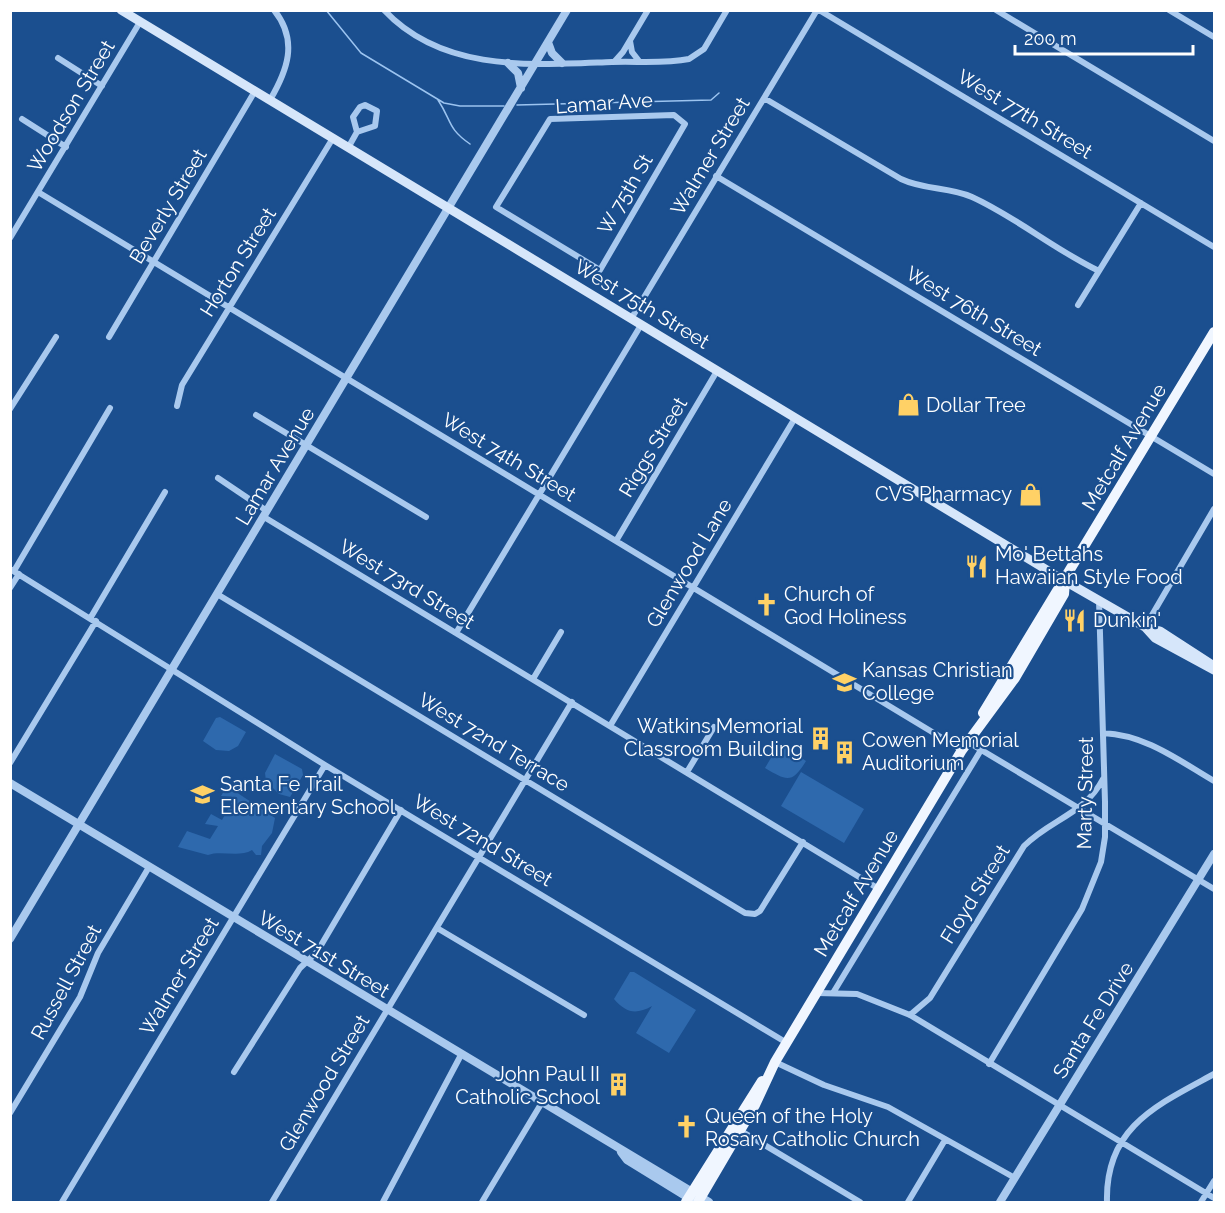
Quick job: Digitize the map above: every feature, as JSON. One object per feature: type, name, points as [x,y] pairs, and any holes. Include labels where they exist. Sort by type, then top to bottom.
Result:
[{"type":"main road","name":"West 75th Street","points":[[121,10],[1065,581],[1145,627],[1160,631],[1215,668]]},
{"type":"main road","name":"Metcalf Avenue","points":[[696,1200],[741,1131],[776,1062],[965,746],[1024,642],[1057,589],[1065,581],[1215,332]]},
{"type":"main road","name":"Metcalf Avenue","points":[[696,1200],[747,1100],[776,1062]]},
{"type":"street","points":[[270,100],[285,72],[289,51],[286,31],[274,10]]},
{"type":"street","points":[[384,10],[416,36],[448,51],[476,59],[508,63],[681,60],[701,51],[727,10]]},
{"type":"street","points":[[614,62],[630,41],[648,10]]},
{"type":"street","name":"Walmer Street","points":[[631,319],[818,10]]},
{"type":"street","name":"West 77th Street","points":[[818,10],[1215,247]]},
{"type":"street","points":[[996,10],[1215,141]]},
{"type":"street","points":[[1169,10],[1215,37]]},
{"type":"street","name":"Lamar Avenue","points":[[10,939],[564,12]]},
{"type":"street","name":"Woodson Street","points":[[10,238],[140,22]]},
{"type":"street","points":[[630,41],[632,52],[639,61]]},
{"type":"street","points":[[548,42],[552,53],[562,63]]},
{"type":"street","points":[[58,58],[102,86]]},
{"type":"street","points":[[508,63],[518,73],[520,88]]},
{"type":"street","name":"Beverly Street","points":[[109,337],[255,91]]},
{"type":"street","points":[[764,98],[901,179],[922,187],[951,190],[975,199],[1099,271]]},
{"type":"street","points":[[348,148],[357,132],[375,126],[377,111],[372,107],[365,105],[355,112],[354,125],[357,132]]},
{"type":"street","name":"Lamar Ave","points":[[496,207],[550,119],[674,115],[685,124]]},
{"type":"street","points":[[22,119],[66,147]]},
{"type":"street","name":"W 75th St","points":[[496,207],[600,270],[685,124]]},
{"type":"street","name":"Horton Street","points":[[177,406],[182,385],[333,138]]},
{"type":"street","name":"West 76th Street","points":[[716,176],[1215,474]]},
{"type":"street","name":"West 74th Street","points":[[39,192],[693,588],[965,746],[981,750],[1215,889]]},
{"type":"street","points":[[1078,305],[1141,203]]},
{"type":"street","points":[[456,633],[641,325]]},
{"type":"street","points":[[10,410],[56,337]]},
{"type":"street","name":"Riggs Street","points":[[616,541],[717,371]]},
{"type":"street","points":[[10,588],[14,571],[110,408]]},
{"type":"street","points":[[256,415],[426,517]]},
{"type":"street","name":"Glenwood Lane","points":[[610,726],[795,418]]},
{"type":"street","name":"West 73rd Street","points":[[218,478],[266,514],[456,633],[879,889]]},
{"type":"street","points":[[10,763],[165,492]]},
{"type":"street","points":[[1145,627],[1215,509]]},
{"type":"street","name":"West 72nd Street","points":[[14,571],[173,668],[199,688],[325,765],[787,1043]]},
{"type":"street","name":"West 72nd Terrace","points":[[217,594],[745,913],[755,914],[763,907],[803,842]]},
{"type":"street","name":"Marty Street","points":[[989,1064],[1088,897],[1101,862],[1105,824],[1098,600]]},
{"type":"street","points":[[533,679],[561,632]]},
{"type":"street","name":"Glenwood Street","points":[[272,1203],[572,702]]},
{"type":"street","points":[[687,772],[714,727]]},
{"type":"street","points":[[1103,733],[1126,735],[1148,742],[1215,782]]},
{"type":"street","points":[[832,993],[981,750]]},
{"type":"street","name":"Walmer Street","points":[[62,1203],[325,765]]},
{"type":"street","name":"Floyd Street","points":[[910,1015],[930,998],[1024,846],[1042,830],[1092,798],[1104,776]]},
{"type":"street","name":"West 71st Street","points":[[10,783],[621,1152],[696,1200]]},
{"type":"street","points":[[234,1072],[300,968],[317,952],[401,810]]},
{"type":"street","name":"Santa Fe Drive","points":[[1000,1203],[1215,854]]},
{"type":"street","name":"Russell Street","points":[[10,1113],[80,997],[98,953],[149,867]]},
{"type":"street","points":[[437,928],[584,1015]]},
{"type":"street","points":[[817,993],[869,997],[910,1015],[1215,1198]]},
{"type":"street","points":[[383,1203],[461,1055]]},
{"type":"street","points":[[776,1062],[824,1085],[888,1107],[1015,1178]]},
{"type":"street","points":[[1107,1203],[1109,1169],[1121,1142],[1139,1118],[1215,1074]]},
{"type":"street","points":[[482,1203],[541,1104]]},
{"type":"street","points":[[741,1131],[860,1203]]},
{"type":"street","points":[[908,1203],[945,1140]]},
{"type":"street","points":[[1201,1203],[1215,1182]]},
{"type":"shaded area","points":[[220,717],[246,732],[238,746],[229,751],[216,750],[203,741],[216,718]]},
{"type":"shaded area","points":[[778,746],[783,746],[806,761],[793,777],[784,778],[765,768]]},
{"type":"shaded area","points":[[275,754],[302,769],[303,775],[290,797],[279,794],[266,781],[265,773]]},
{"type":"shaded area","points":[[801,772],[864,809],[844,843],[781,806]]},
{"type":"shaded area","points":[[227,786],[275,818],[272,833],[262,846],[261,855],[256,855],[252,850],[208,855],[178,847],[187,831],[210,839],[218,826],[205,824],[211,814],[222,820],[235,797],[221,796]]},
{"type":"shaded area","points":[[630,972],[634,972],[696,1010],[669,1053],[636,1033],[652,1006],[641,1011],[632,1011],[627,1010],[614,999]]},
{"type":"waterway","points":[[326,10],[361,53],[444,103],[460,106],[504,106]]},
{"type":"waterway","points":[[517,105],[711,100],[719,93]]},
{"type":"waterway","points":[[438,100],[453,129],[470,144]]},
{"type":"place","name":"Dollar Tree","points":[[908,405]]},
{"type":"place","name":"CVS Pharmacy","points":[[1030,494]]},
{"type":"place","name":"Mo' Bettahs Hawaiian Style Food","points":[[977,566]]},
{"type":"place","name":"Church of God Holiness","points":[[766,605]]},
{"type":"place","name":"Dunkin'","points":[[1075,620]]},
{"type":"place","name":"Kansas Christian College","points":[[844,682]]},
{"type":"place","name":"Watkins Memorial Classroom Building","points":[[821,738]]},
{"type":"place","name":"Cowen Memorial Auditorium","points":[[844,752]]},
{"type":"place","name":"Santa Fe Trail Elementary School","points":[[202,795]]},
{"type":"place","name":"John Paul II Catholic School","points":[[618,1085]]},
{"type":"place","name":"Queen of the Holy Rosary Catholic Church","points":[[687,1127]]}]
